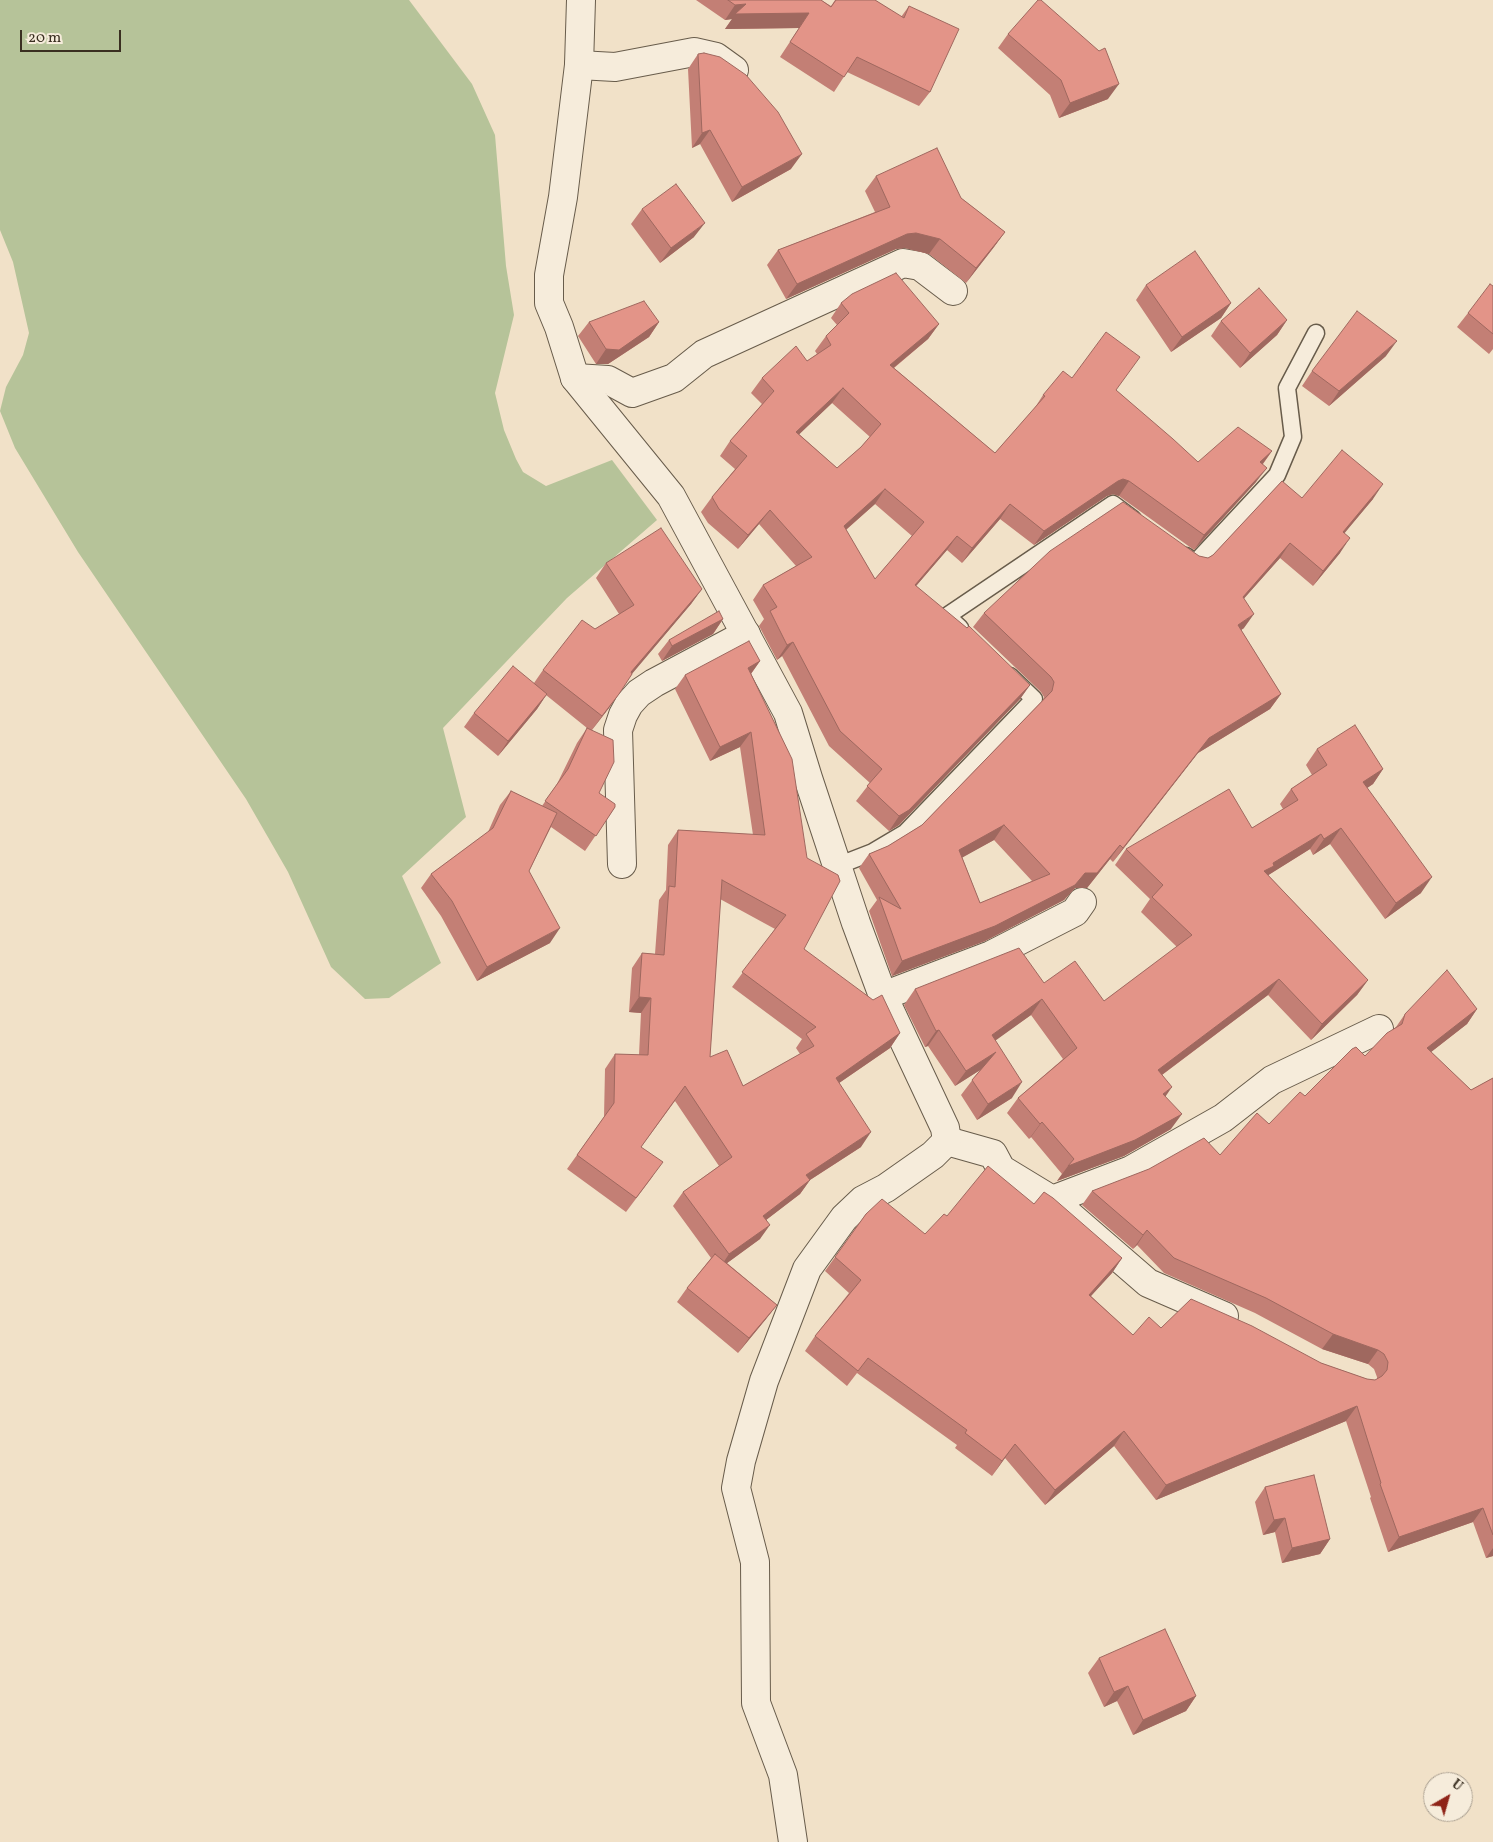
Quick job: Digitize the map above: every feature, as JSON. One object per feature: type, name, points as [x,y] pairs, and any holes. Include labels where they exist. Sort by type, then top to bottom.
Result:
[{"type":"street","points":[[581,0],[580,65],[563,197],[549,275],[549,303],[559,327],[575,378],[672,496],[788,713],[837,866],[883,996],[945,1128],[947,1140]]},
{"type":"street","points":[[580,65],[614,67],[694,52],[716,56],[743,76]]},
{"type":"street","points":[[575,378],[608,380],[632,393],[674,378],[704,354],[903,263],[920,266],[953,291]]},
{"type":"street","points":[[622,864],[618,730],[623,715],[629,704],[639,693],[746,634]]},
{"type":"street","points":[[883,996],[991,955],[1075,912],[1082,902]]},
{"type":"street","points":[[1052,1200],[1131,1170],[1223,1118],[1272,1080],[1379,1029]]},
{"type":"street","points":[[947,1140],[993,1154],[1001,1169],[1052,1200],[1148,1283],[1249,1327]]},
{"type":"street","points":[[793,1842],[783,1775],[756,1703],[755,1562],[736,1488],[741,1461],[764,1381],[807,1269],[844,1218],[863,1200],[886,1188],[933,1156],[947,1140]]},
{"type":"lane","points":[[1173,547],[1195,563],[1277,475],[1293,437],[1287,388],[1316,333]]},
{"type":"lane","points":[[974,642],[947,616],[1113,504],[1143,526]]},
{"type":"lane","points":[[837,866],[873,852],[905,833],[1034,699],[1001,667]]},
{"type":"green space","points":[[0,0],[409,0],[472,84],[495,135],[506,266],[514,315],[495,393],[504,430],[516,459],[523,472],[546,486],[612,460],[657,520],[567,598],[443,728],[466,817],[402,876],[441,963],[389,998],[365,999],[331,967],[288,872],[246,799],[78,552],[15,448],[0,411],[6,387],[23,355],[29,333],[13,262],[0,230]]},
{"type":"building","points":[[728,0],[821,0],[831,7],[836,0],[875,0],[904,18],[909,6],[959,29],[930,92],[857,57],[844,77],[790,42],[809,13],[735,14],[746,4],[735,5]]},
{"type":"building","points":[[1038,0],[1041,0],[1099,51],[1105,48],[1119,84],[1070,103],[1061,80],[1008,34]]},
{"type":"building","points":[[704,53],[720,57],[746,75],[778,112],[802,154],[742,187],[710,130],[702,133],[698,54]]},
{"type":"building","points":[[937,148],[961,198],[1005,232],[976,268],[940,239],[916,233],[907,234],[797,284],[778,250],[890,207],[876,176]]},
{"type":"building","points":[[676,184],[705,223],[671,248],[642,209]]},
{"type":"building","points":[[1195,251],[1231,303],[1182,337],[1146,285]]},
{"type":"building","points":[[896,273],[939,324],[890,365],[995,453],[1045,396],[1043,395],[1063,371],[1072,378],[1106,332],[1140,357],[1116,390],[1198,462],[1238,427],[1272,451],[1260,462],[1267,468],[1204,535],[1129,481],[1123,479],[1044,531],[1010,504],[972,548],[957,536],[915,585],[967,628],[969,626],[1030,685],[909,810],[899,816],[867,786],[882,769],[840,731],[793,642],[787,645],[770,611],[777,607],[763,585],[812,557],[770,510],[748,535],[719,509],[712,497],[747,456],[730,441],[774,391],[762,378],[796,346],[807,361],[831,345],[826,336],[849,313],[841,303],[852,294]],"holes":[[[843,388],[881,424],[861,447],[837,468],[796,432]],[[885,489],[924,522],[875,579],[844,526]]]},
{"type":"building","points":[[1490,284],[1493,286],[1493,334],[1468,313]]},
{"type":"building","points":[[1259,288],[1287,320],[1250,353],[1221,321]]},
{"type":"building","points":[[644,301],[659,322],[619,350],[606,349],[589,322]]},
{"type":"building","points":[[1357,311],[1397,341],[1339,391],[1312,371]]},
{"type":"building","points":[[1342,450],[1383,484],[1343,532],[1350,538],[1323,571],[1290,543],[1243,597],[1254,614],[1238,625],[1281,694],[1209,738],[1123,848],[1120,845],[1097,873],[1085,873],[1075,885],[995,926],[902,961],[879,897],[901,909],[869,854],[888,846],[922,825],[1052,691],[1054,682],[1051,677],[984,613],[1050,551],[1123,502],[1199,556],[1208,558],[1213,555],[1282,481],[1302,498]],"holes":[[[1004,825],[1050,874],[980,903],[959,850]]]},
{"type":"building","points":[[661,528],[702,589],[631,672],[632,674],[619,694],[602,716],[543,670],[582,620],[595,629],[634,605],[606,563]]},
{"type":"building","points":[[719,611],[723,619],[672,646],[669,640]]},
{"type":"building","points":[[749,641],[760,661],[748,668],[792,759],[807,858],[838,875],[840,881],[804,949],[873,1000],[882,995],[900,1033],[836,1078],[871,1132],[806,1175],[810,1180],[763,1216],[770,1225],[729,1254],[683,1192],[732,1157],[685,1086],[641,1147],[663,1162],[636,1198],[577,1155],[614,1103],[615,1054],[648,1055],[651,998],[639,997],[642,953],[664,955],[669,886],[675,887],[678,830],[765,835],[751,732],[720,747],[685,675]],"holes":[[[722,880],[786,915],[742,972],[816,1027],[806,1034],[814,1046],[743,1086],[727,1050],[710,1057]]]},
{"type":"building","points":[[513,666],[547,694],[508,741],[474,713]]},
{"type":"building","points":[[1355,725],[1383,769],[1363,782],[1432,877],[1396,903],[1341,828],[1324,839],[1321,834],[1273,863],[1274,866],[1264,871],[1368,980],[1322,1024],[1279,979],[1158,1070],[1172,1087],[1163,1094],[1182,1114],[1135,1140],[1068,1166],[1074,1159],[1018,1098],[1077,1048],[1042,999],[992,1035],[1022,1082],[988,1104],[972,1080],[996,1052],[966,1071],[939,1030],[936,1031],[915,989],[1019,948],[1044,983],[1075,961],[1104,1001],[1192,935],[1152,897],[1163,885],[1126,849],[1229,789],[1252,828],[1298,800],[1291,789],[1327,765],[1317,749]]},
{"type":"building","points":[[587,728],[613,740],[614,762],[599,793],[615,804],[615,807],[596,836],[545,801],[568,769]]},
{"type":"building","points":[[511,791],[557,813],[529,871],[560,928],[487,967],[452,901],[431,874],[493,828]]},
{"type":"building","points":[[1447,970],[1477,1009],[1427,1048],[1471,1090],[1493,1078],[1493,1535],[1483,1508],[1399,1537],[1380,1484],[1357,1406],[1166,1485],[1124,1431],[1055,1490],[1015,1444],[1002,1461],[965,1433],[967,1430],[868,1358],[858,1371],[815,1336],[861,1280],[835,1257],[866,1214],[882,1199],[925,1234],[944,1214],[947,1216],[988,1166],[1034,1204],[1044,1192],[1053,1198],[1122,1258],[1089,1295],[1133,1335],[1149,1317],[1161,1328],[1191,1299],[1252,1326],[1321,1363],[1367,1379],[1375,1380],[1382,1376],[1387,1370],[1388,1362],[1384,1354],[1378,1350],[1333,1334],[1266,1298],[1174,1258],[1147,1230],[1143,1235],[1092,1191],[1149,1169],[1204,1138],[1220,1155],[1257,1113],[1269,1124],[1300,1092],[1305,1096],[1352,1049],[1356,1047],[1365,1056],[1387,1033],[1402,1024],[1405,1014]]},
{"type":"building","points":[[715,1254],[777,1305],[749,1338],[687,1288]]},
{"type":"building","points":[[1314,1475],[1330,1539],[1292,1548],[1285,1518],[1274,1520],[1265,1487]]},
{"type":"building","points":[[1165,1629],[1196,1696],[1143,1720],[1128,1686],[1114,1692],[1099,1658]]}]
